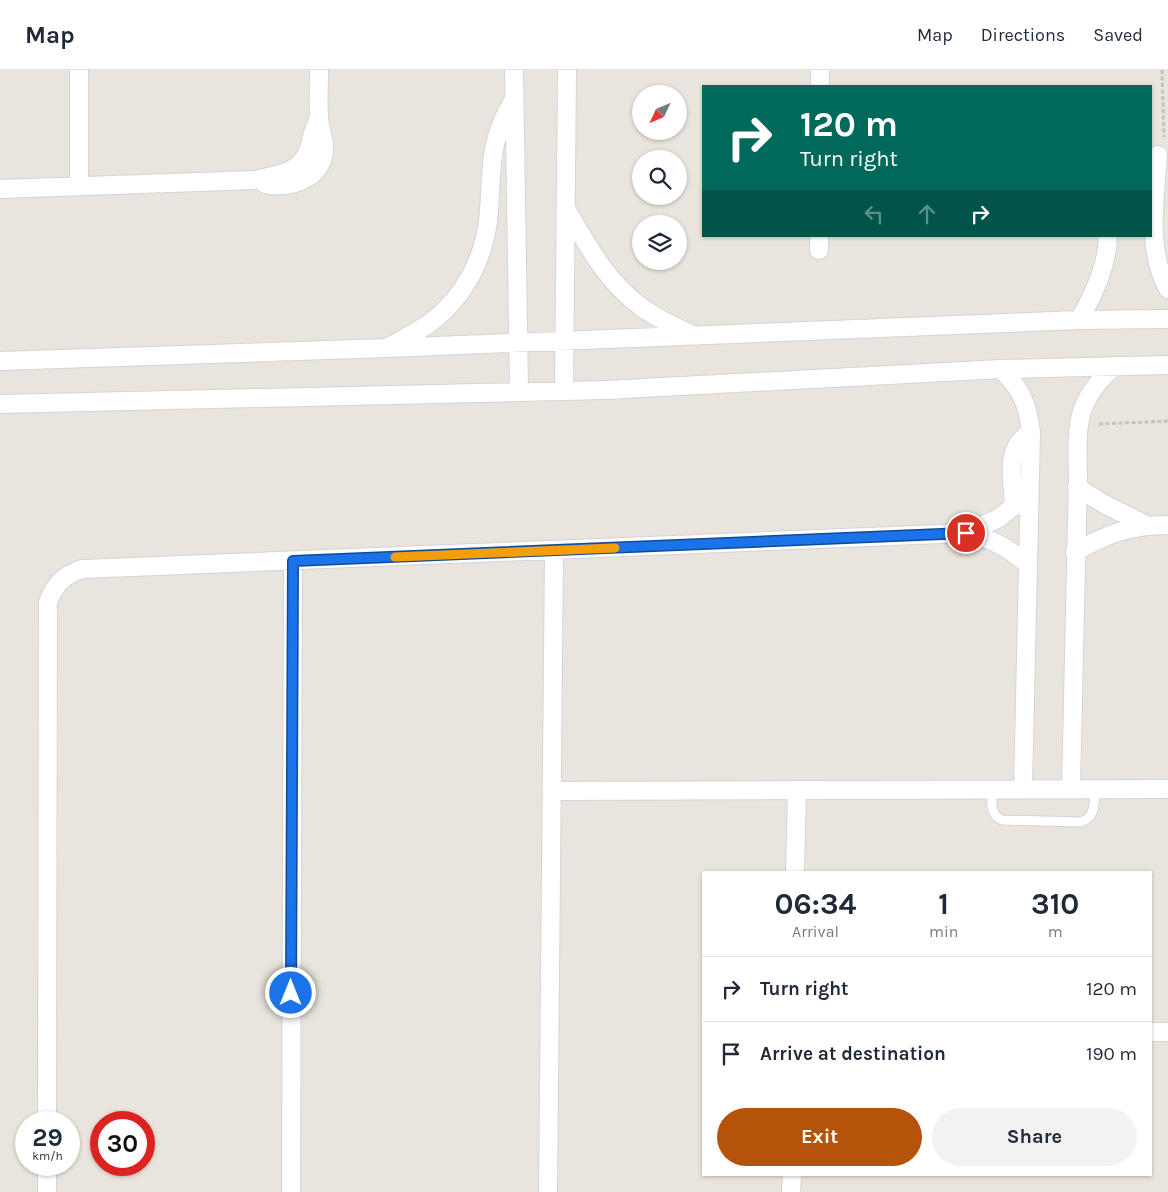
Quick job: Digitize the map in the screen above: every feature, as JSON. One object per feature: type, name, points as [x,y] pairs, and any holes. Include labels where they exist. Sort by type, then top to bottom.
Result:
[{"type":"street","points":[[79,70],[79,186]]},
{"type":"street","points":[[0,189],[255,180],[284,173],[300,164],[310,147],[311,137],[318,119],[319,70]]},
{"type":"street","points":[[514,70],[519,391]]},
{"type":"street","points":[[564,390],[567,70]]},
{"type":"street","points":[[820,70],[820,85]]},
{"type":"street","points":[[387,348],[416,332],[443,312],[466,284],[475,268],[487,231],[491,160],[494,144],[498,129],[514,100]]},
{"type":"street","points":[[1160,155],[1155,208],[1155,248],[1159,267],[1168,289]]},
{"type":"street","points":[[566,209],[600,265],[619,288],[653,315],[693,336]]},
{"type":"street","points":[[1079,320],[1091,301],[1100,280],[1106,258],[1108,237]]},
{"type":"street","points":[[0,362],[1079,320],[1168,319]]},
{"type":"street","points":[[0,404],[564,390],[1001,369],[1168,365]]},
{"type":"street","points":[[1071,789],[1078,487],[1077,432],[1081,413],[1088,395],[1100,379],[1115,366]]},
{"type":"street","points":[[1001,369],[1012,379],[1026,404],[1031,432],[1023,789]]},
{"type":"street","points":[[1014,507],[1012,455],[1019,441],[1031,432]]},
{"type":"street","points":[[1078,487],[1104,504],[1146,525]]},
{"type":"street","points":[[966,533],[999,518],[1014,507],[1029,492]]},
{"type":"street","points":[[1075,552],[1116,532],[1146,525],[1168,525]]},
{"type":"street","points":[[48,1111],[48,602],[60,580],[70,573],[82,569],[966,533],[1000,543],[1028,565]]},
{"type":"street","points":[[548,1192],[554,550]]},
{"type":"street","points":[[290,1192],[293,561]]},
{"type":"street","points":[[552,790],[1168,789]]},
{"type":"street","points":[[795,871],[796,790]]},
{"type":"street","points":[[1152,1032],[1168,1032]]},
{"type":"street","points":[[47,1176],[47,1192]]},
{"type":"street","points":[[792,1176],[792,1192]]},
{"type":"lane","points":[[992,790],[992,810],[997,818],[1002,820],[1081,822],[1086,820],[1093,812],[1096,789]]},
{"type":"path","points":[[1160,155],[1162,70]]},
{"type":"path","points":[[1079,424],[1168,421]]},
{"type":"slow traffic","points":[[395,557],[615,548]]},
{"type":"route","points":[[291,993],[293,561],[966,533]]}]
